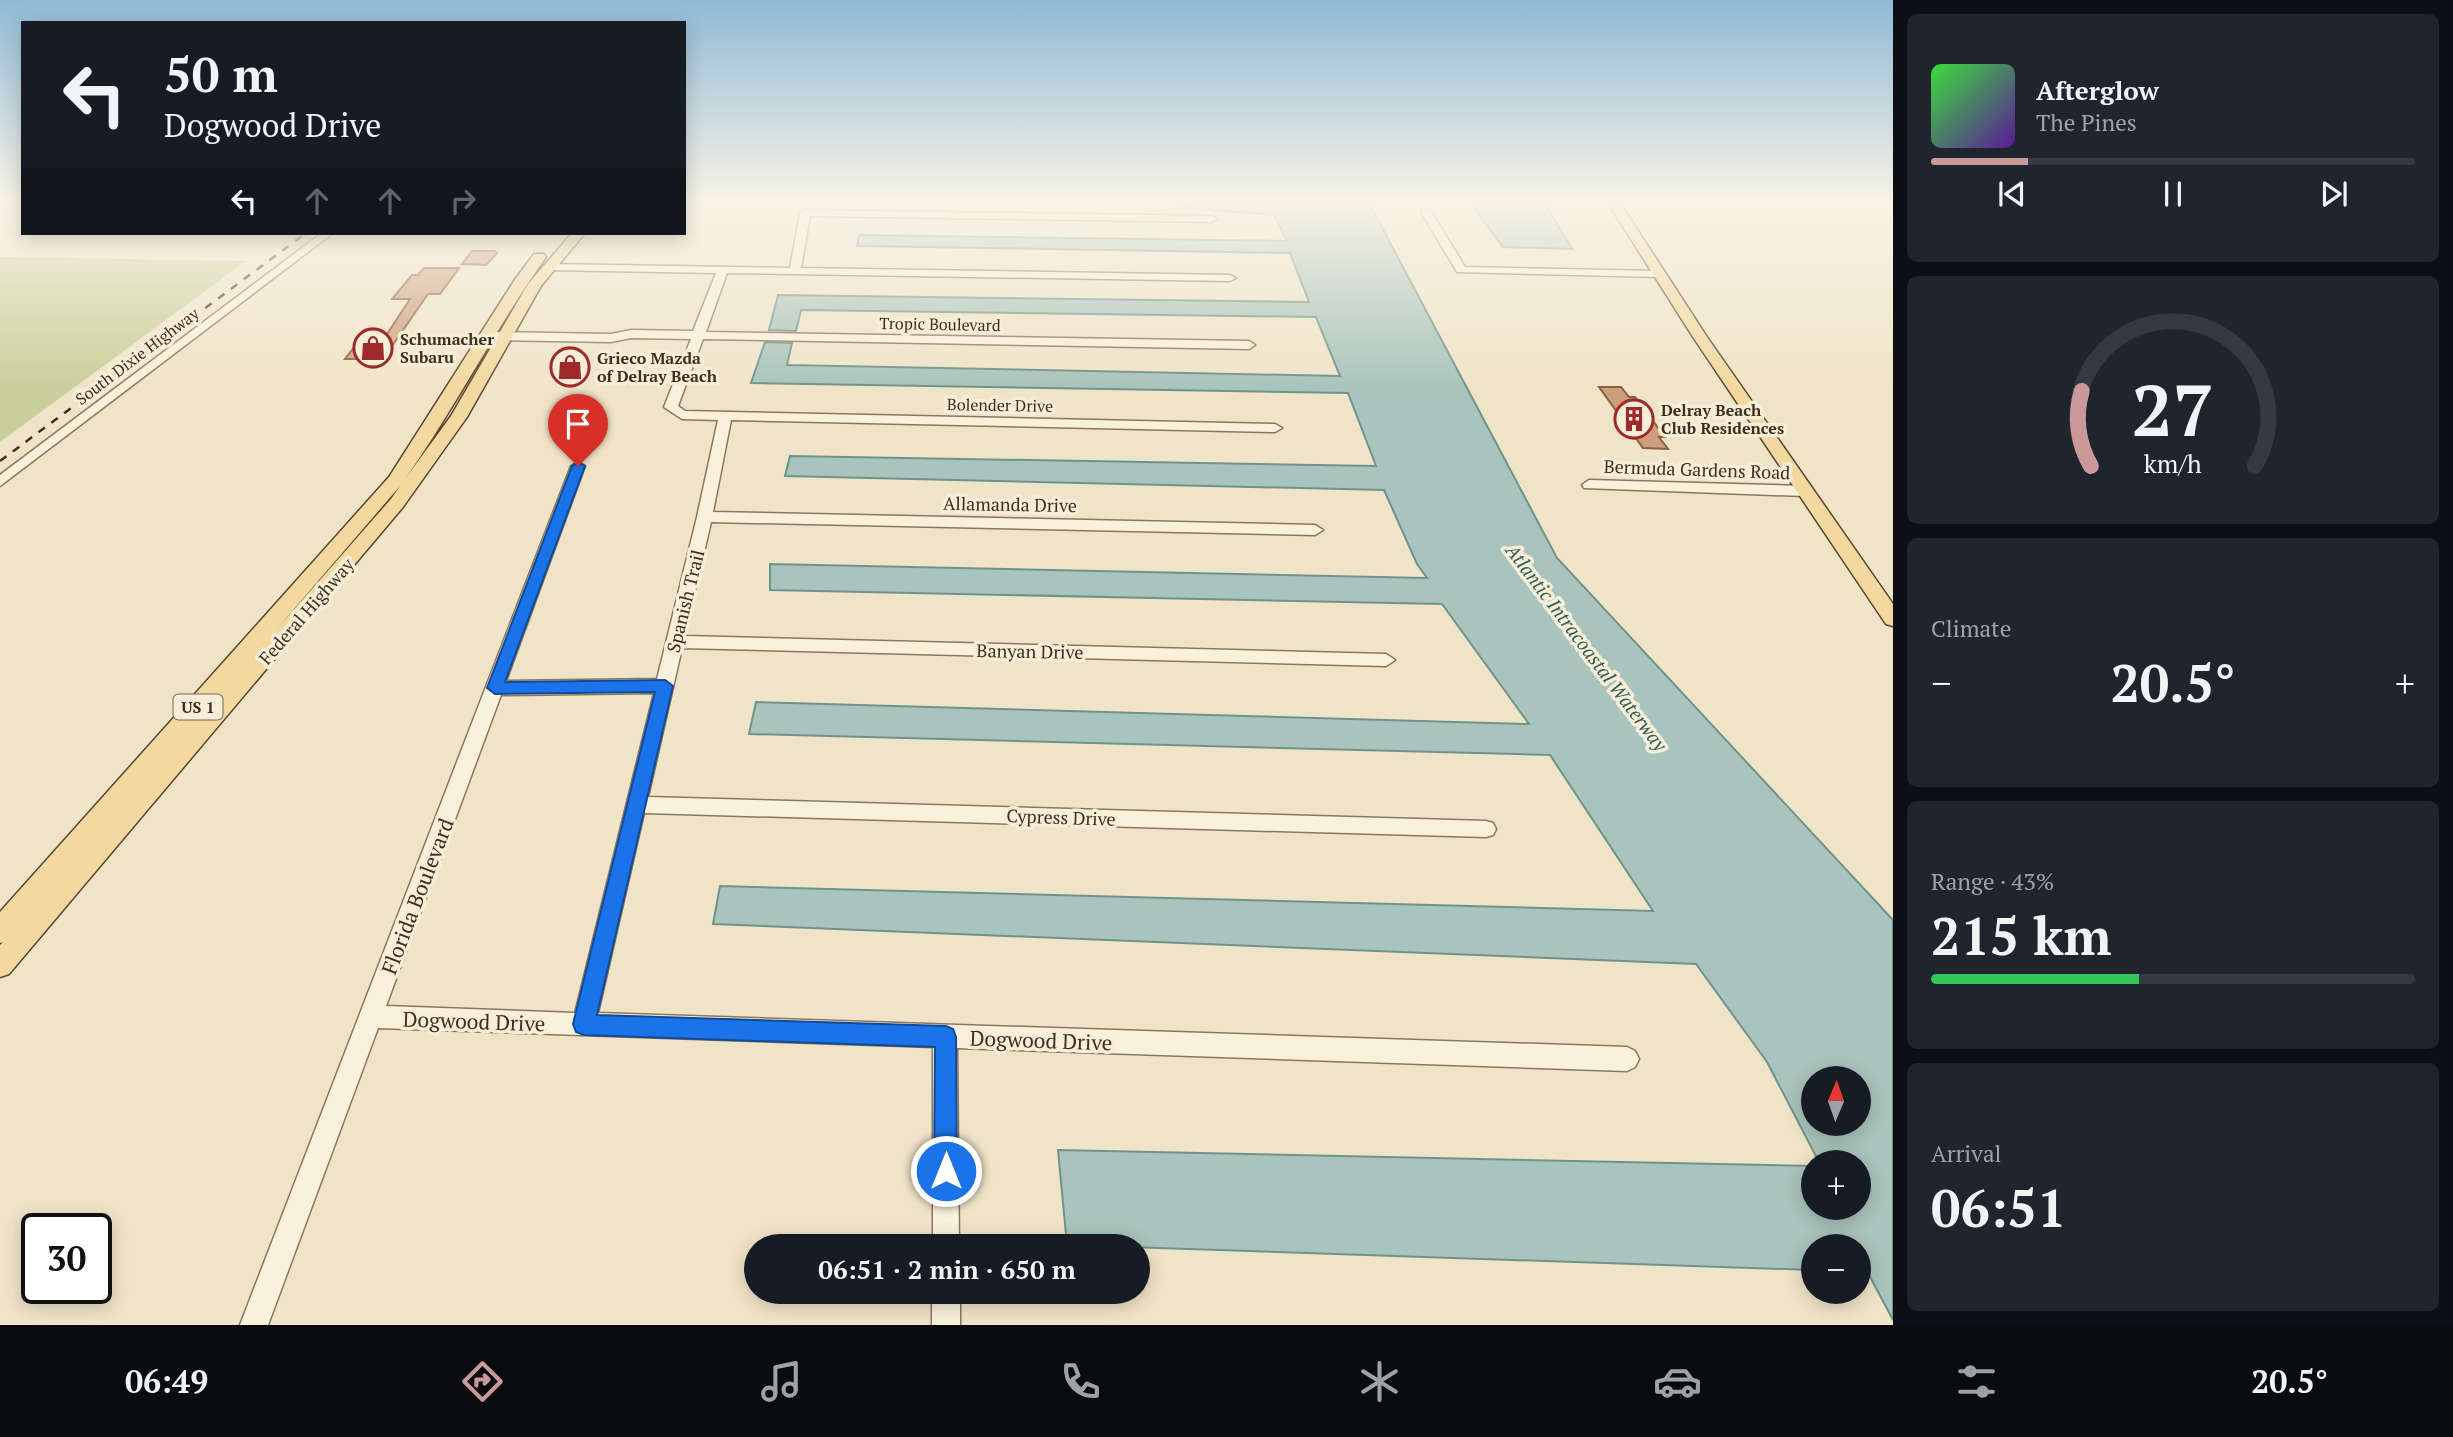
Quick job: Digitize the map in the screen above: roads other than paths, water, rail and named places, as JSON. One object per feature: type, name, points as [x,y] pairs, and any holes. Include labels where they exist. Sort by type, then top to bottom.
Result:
[{"type":"main road","name":"Federal Highway","points":[[0,931],[353,531],[459,417],[519,280],[532,265]]},
{"type":"main road","points":[[1652,265],[1893,619]]},
{"type":"main road","name":"Federal Highway","points":[[497,332],[548,267]]},
{"type":"main road","name":"Federal Highway","points":[[0,965],[378,526],[423,455]]},
{"type":"street","name":"South Dixie Highway","points":[[0,482],[286,265]]},
{"type":"street","points":[[795,271],[796,265]]},
{"type":"street","points":[[1458,265],[1461,270],[1658,274]]},
{"type":"street","points":[[548,267],[1230,278]]},
{"type":"street","points":[[723,269],[671,407],[682,415],[725,417]]},
{"type":"street","name":"Tropic Boulevard","points":[[497,332],[611,338],[631,334],[1249,345]]},
{"type":"street","name":"Bolender Drive","points":[[725,417],[1275,428]]},
{"type":"street","name":"Spanish Trail","points":[[584,1024],[705,517],[725,417]]},
{"type":"street","name":"Florida Boulevard","points":[[254,1325],[578,466]]},
{"type":"street","name":"Bermuda Gardens Road","points":[[1589,485],[1804,491]]},
{"type":"street","name":"Allamanda Drive","points":[[705,517],[1315,530]]},
{"type":"street","name":"Banyan Drive","points":[[675,642],[1386,660]]},
{"type":"street","points":[[495,688],[665,686]]},
{"type":"street","name":"Cypress Drive","points":[[636,805],[1486,829]]},
{"type":"street","name":"Dogwood Drive","points":[[371,1017],[1627,1059]]},
{"type":"street","points":[[946,1037],[946,1234]]},
{"type":"street","points":[[946,1304],[946,1325]]},
{"type":"water","name":"Atlantic Intracoastal Waterway","points":[[1295,265],[1402,265],[1557,558],[1893,920],[1893,1320],[1871,1279],[1871,1234],[1801,1234],[1801,1270],[1150,1248],[1150,1234],[1066,1234],[1058,1150],[1801,1166],[1801,1220],[1871,1220],[1871,1150],[1813,1150],[1805,1136],[1871,1136],[1871,1066],[1801,1066],[1801,1127],[1767,1062],[1696,964],[713,924],[720,886],[1653,911],[1550,755],[749,734],[756,702],[1529,724],[1442,604],[770,590],[770,564],[1427,578],[1417,564],[1384,490],[785,476],[790,456],[1376,466],[1348,393],[751,383],[765,342],[792,343],[787,365],[1340,376],[1316,317],[801,310],[796,331],[769,330],[778,295],[1309,302]]},
{"type":"railway","points":[[0,461],[263,265]]},
{"type":"place","name":"Schumacher Subaru","points":[[373,348]]},
{"type":"place","name":"Grieco Mazda of Delray Beach","points":[[570,367]]},
{"type":"place","name":"Delray Beach Club Residences","points":[[1634,419]]}]
